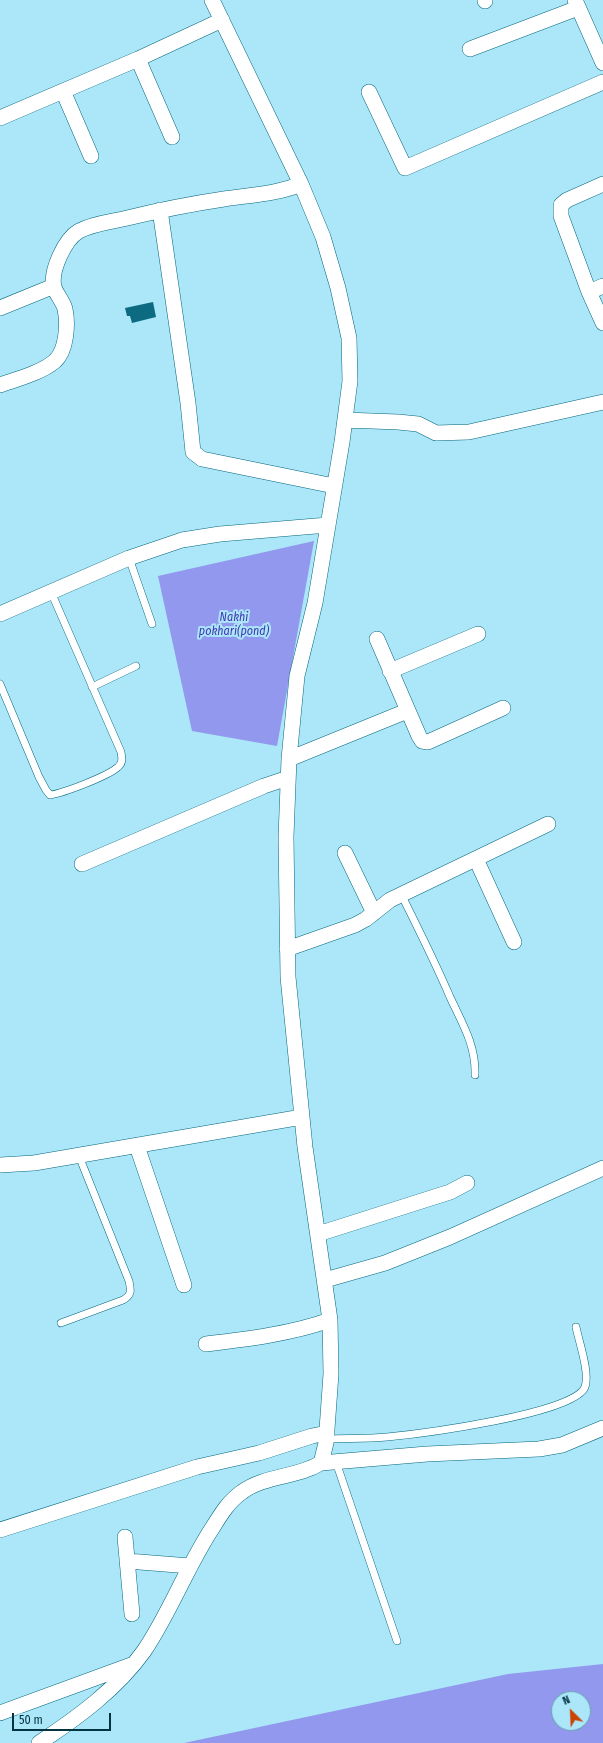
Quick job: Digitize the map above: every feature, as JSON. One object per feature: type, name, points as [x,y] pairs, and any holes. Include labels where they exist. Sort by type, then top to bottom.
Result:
[{"type":"street","points":[[39,1743],[110,1690],[143,1652],[190,1566],[227,1505],[242,1491],[261,1481],[295,1474],[327,1449],[331,1374],[330,1320],[302,1117],[288,977],[286,837],[289,759],[297,676],[315,603],[345,420],[350,381],[349,338],[338,288],[323,237],[301,184],[212,0]]},
{"type":"street","points":[[470,49],[576,4],[603,63]]},
{"type":"street","points":[[0,118],[138,60],[222,20]]},
{"type":"street","points":[[138,60],[172,137]]},
{"type":"street","points":[[369,92],[405,168],[603,82]]},
{"type":"street","points":[[63,91],[91,156]]},
{"type":"street","points":[[0,386],[47,366],[56,360],[61,353],[66,325],[65,308],[54,286],[54,274],[59,256],[67,241],[79,231],[100,224],[160,210],[276,192],[301,184]]},
{"type":"street","points":[[603,184],[567,200],[561,205],[561,216],[589,292],[603,323]]},
{"type":"street","points":[[160,210],[194,452],[202,459],[334,486]]},
{"type":"street","points":[[0,308],[54,286]]},
{"type":"street","points":[[589,292],[603,286]]},
{"type":"street","points":[[345,420],[418,424],[436,433],[469,432],[603,402]]},
{"type":"street","points":[[0,614],[129,558],[156,548],[198,538],[258,530],[328,525]]},
{"type":"street","points":[[390,671],[478,634]]},
{"type":"street","points":[[377,639],[418,736],[422,741],[428,742],[503,708]]},
{"type":"street","points":[[289,759],[407,711]]},
{"type":"street","points":[[82,864],[264,786],[288,778]]},
{"type":"street","points":[[287,949],[355,925],[401,894],[548,824]]},
{"type":"street","points":[[345,853],[374,913]]},
{"type":"street","points":[[476,859],[514,942]]},
{"type":"street","points":[[0,1165],[34,1163],[79,1156],[302,1117]]},
{"type":"street","points":[[137,1146],[184,1285]]},
{"type":"street","points":[[325,1280],[385,1262],[442,1240],[603,1168]]},
{"type":"street","points":[[318,1234],[450,1192],[467,1183]]},
{"type":"street","points":[[206,1344],[262,1337],[309,1328],[330,1320]]},
{"type":"street","points":[[0,1530],[197,1468],[259,1453],[312,1436],[327,1449],[427,1454],[539,1449],[562,1445],[603,1428]]},
{"type":"street","points":[[125,1537],[132,1614]]},
{"type":"street","points":[[127,1561],[190,1566]]},
{"type":"street","points":[[0,1713],[132,1665]]},
{"type":"lane","points":[[129,558],[152,624]]},
{"type":"lane","points":[[0,684],[39,776],[50,795],[59,794],[112,771],[120,766],[122,752],[51,592]]},
{"type":"lane","points":[[92,687],[136,666]]},
{"type":"lane","points":[[401,894],[468,1035],[474,1052],[475,1074]]},
{"type":"lane","points":[[60,1323],[123,1300],[129,1297],[131,1291],[129,1281],[79,1156]]},
{"type":"lane","points":[[398,1642],[327,1449],[387,1437],[456,1428],[530,1413],[565,1403],[578,1396],[585,1388],[587,1377],[576,1327]]},
{"type":"water","name":"Nakhi pokhari(pond)","points":[[314,541],[277,746],[192,731],[158,576]]},
{"type":"water","points":[[603,1664],[603,1743],[184,1743],[508,1674]]},
{"type":"building","points":[[153,302],[156,317],[132,323],[130,316],[127,316],[125,308]]}]
